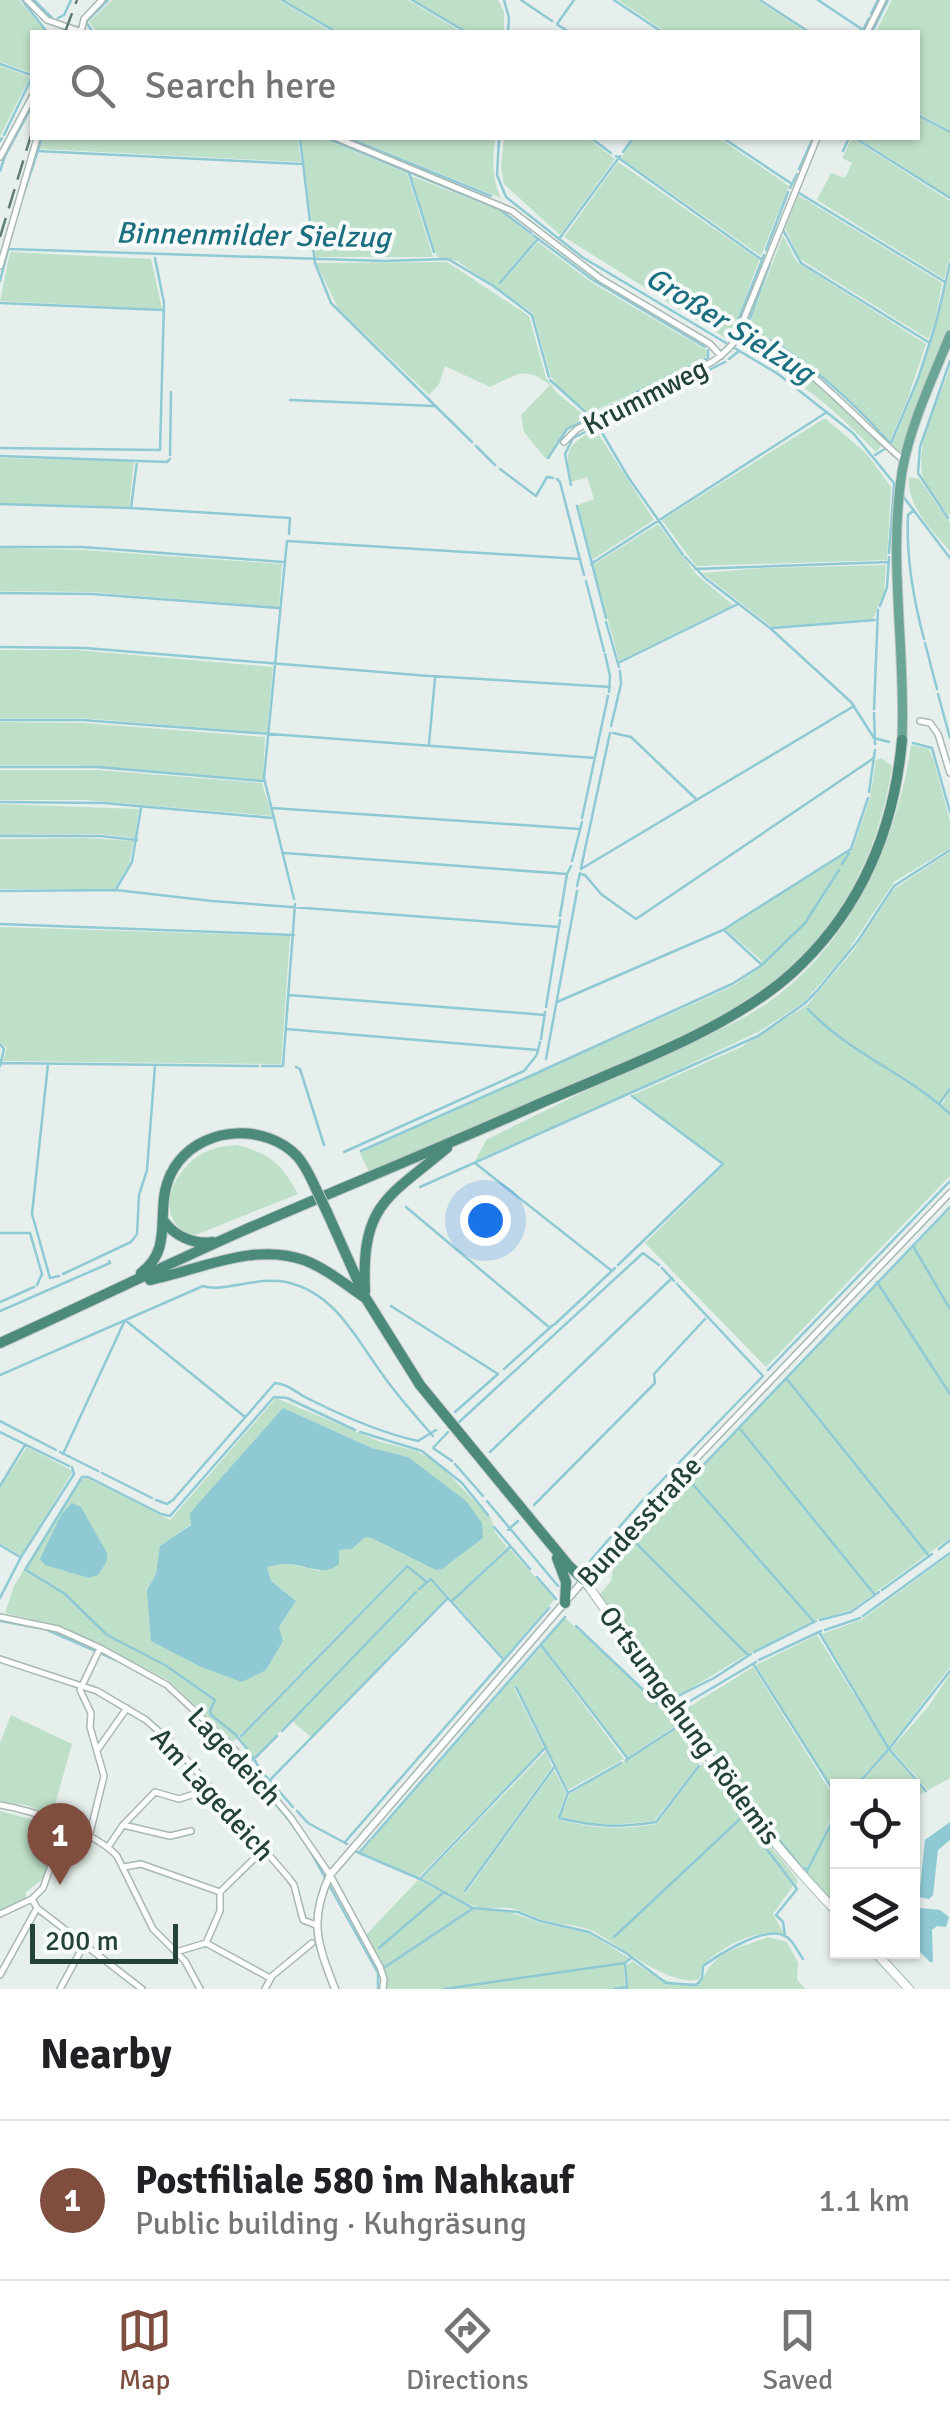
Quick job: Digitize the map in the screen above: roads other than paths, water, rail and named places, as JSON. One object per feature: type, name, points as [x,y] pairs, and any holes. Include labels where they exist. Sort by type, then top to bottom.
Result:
[{"type":"highway","points":[[0,1343],[238,1233],[456,1141],[740,1012],[789,976],[843,915],[870,870],[894,800],[902,740]]},
{"type":"highway","points":[[128,1284],[156,1257],[163,1236],[164,1190],[180,1160],[199,1143],[228,1134],[250,1134],[282,1145],[296,1155],[316,1190],[365,1297],[396,1350],[440,1413],[544,1535],[579,1567],[584,1580]]},
{"type":"highway","points":[[365,1297],[366,1254],[378,1209],[392,1190],[456,1141]]},
{"type":"highway","points":[[162,1218],[178,1234],[197,1242],[208,1244],[238,1233]]},
{"type":"highway","points":[[128,1284],[235,1258],[274,1255],[304,1260],[365,1297]]},
{"type":"highway","points":[[544,1535],[564,1574],[565,1603]]},
{"type":"main road","points":[[902,740],[898,504],[904,461],[924,396],[950,336]]},
{"type":"main road","name":"Ortsumgehung Rödemis","points":[[584,1580],[746,1811],[830,1904]]},
{"type":"main road","points":[[881,1959],[909,1989]]},
{"type":"street","points":[[27,0],[55,24],[75,30]]},
{"type":"street","points":[[82,30],[84,19],[102,0]]},
{"type":"street","points":[[868,30],[883,0]]},
{"type":"street","points":[[54,30],[55,24]]},
{"type":"street","points":[[0,157],[30,101]]},
{"type":"street","points":[[0,266],[37,140]]},
{"type":"street","points":[[342,140],[512,210],[602,280],[724,353],[743,330],[743,321],[816,140]]},
{"type":"street","points":[[743,330],[768,343],[828,388],[904,461]]},
{"type":"street","name":"Krummweg","points":[[564,442],[577,430],[724,353]]},
{"type":"street","points":[[920,722],[930,723],[938,734],[950,773]]},
{"type":"street","name":"Bundesstraße","points":[[316,1925],[330,1875],[584,1580],[950,1193]]},
{"type":"street","name":"Lagedeich","points":[[0,1617],[58,1630],[167,1684],[229,1743],[292,1818],[330,1875],[380,1967],[383,1989]]},
{"type":"street","points":[[88,1837],[104,1776],[90,1727],[91,1713],[81,1696],[100,1648]]},
{"type":"street","name":"Am Lagedeich","points":[[0,1659],[82,1686],[127,1708],[162,1733],[294,1886],[304,1920],[316,1925]]},
{"type":"street","points":[[98,1749],[127,1708]]},
{"type":"street","points":[[108,1846],[154,1792],[179,1799],[210,1789]]},
{"type":"street","points":[[0,1805],[28,1812],[108,1846],[123,1867],[152,1928],[185,1961],[200,1989]]},
{"type":"street","points":[[122,1826],[170,1836],[190,1832]]},
{"type":"street","points":[[0,1914],[32,1900],[42,1888],[65,1827]]},
{"type":"street","points":[[176,1952],[206,1942],[220,1911],[220,1892],[263,1850]]},
{"type":"street","points":[[123,1867],[141,1864],[220,1892]]},
{"type":"street","points":[[32,1900],[37,1908],[142,1989]]},
{"type":"street","points":[[0,1975],[37,1908]]},
{"type":"street","points":[[316,1925],[317,1940],[335,1989]]},
{"type":"street","points":[[206,1942],[270,1978]]},
{"type":"street","points":[[60,1989],[85,1943]]},
{"type":"street","points":[[265,1989],[270,1978],[312,1944]]},
{"type":"water","points":[[283,1408],[372,1448],[408,1457],[466,1501],[482,1523],[483,1538],[436,1570],[365,1537],[352,1549],[339,1550],[339,1564],[326,1570],[292,1564],[267,1567],[271,1581],[296,1601],[279,1627],[283,1641],[266,1670],[242,1682],[201,1667],[151,1641],[147,1590],[156,1574],[160,1546],[191,1525],[190,1513]]},
{"type":"water","points":[[72,1503],[81,1507],[107,1553],[107,1561],[98,1575],[89,1578],[45,1565],[40,1559],[61,1515]]},
{"type":"water","points":[[950,1822],[950,1840],[938,1850],[933,1895],[929,1899],[920,1897],[925,1840]]},
{"type":"water","points":[[920,1908],[940,1910],[949,1917],[946,1927],[932,1930],[930,1962],[920,1952]]},
{"type":"waterway","points":[[22,0],[45,30]]},
{"type":"waterway","points":[[34,0],[52,18]]},
{"type":"waterway","points":[[58,18],[64,15],[71,0]]},
{"type":"waterway","points":[[91,30],[86,22],[108,0]]},
{"type":"waterway","points":[[282,0],[333,30]]},
{"type":"waterway","points":[[412,0],[463,30]]},
{"type":"waterway","name":"Großer Sielzug","points":[[504,0],[508,30]]},
{"type":"waterway","points":[[521,0],[552,21]]},
{"type":"waterway","points":[[557,24],[574,0]]},
{"type":"waterway","points":[[614,0],[659,30]]},
{"type":"waterway","points":[[760,0],[806,30]]},
{"type":"waterway","points":[[818,0],[863,30]]},
{"type":"waterway","points":[[871,14],[878,0]]},
{"type":"waterway","points":[[873,30],[888,0]]},
{"type":"waterway","points":[[863,30],[869,18]]},
{"type":"waterway","points":[[558,25],[566,30]]},
{"type":"waterway","points":[[0,64],[30,75]]},
{"type":"waterway","points":[[4,135],[30,81]]},
{"type":"waterway","points":[[0,171],[30,110]]},
{"type":"waterway","points":[[920,116],[950,132]]},
{"type":"waterway","points":[[24,193],[41,140]]},
{"type":"waterway","points":[[300,140],[315,263],[331,303],[472,442]]},
{"type":"waterway","points":[[331,140],[499,209],[531,233]]},
{"type":"waterway","points":[[353,140],[491,196]]},
{"type":"waterway","name":"Großer Sielzug","points":[[499,140],[497,175],[506,197],[582,257],[778,374],[853,433],[898,488]]},
{"type":"waterway","points":[[594,140],[611,153]]},
{"type":"waterway","points":[[623,152],[632,140]]},
{"type":"waterway","points":[[726,140],[792,184]]},
{"type":"waterway","points":[[799,169],[812,140]]},
{"type":"waterway","points":[[843,151],[848,140]]},
{"type":"waterway","points":[[858,140],[950,198]]},
{"type":"waterway","points":[[37,151],[301,164]]},
{"type":"waterway","points":[[616,156],[762,260]]},
{"type":"waterway","points":[[559,239],[620,156]]},
{"type":"waterway","points":[[409,173],[434,252]]},
{"type":"waterway","points":[[790,188],[797,174]]},
{"type":"waterway","points":[[766,250],[788,192]]},
{"type":"waterway","points":[[799,193],[945,282]]},
{"type":"waterway","points":[[783,230],[801,263],[928,342]]},
{"type":"waterway","points":[[533,235],[593,280],[705,347]]},
{"type":"waterway","points":[[500,283],[537,240]]},
{"type":"waterway","points":[[771,259],[775,248]]},
{"type":"waterway","name":"Binnenmilder Sielzug","points":[[8,249],[383,261],[448,259],[490,284]]},
{"type":"waterway","points":[[0,281],[8,250]]},
{"type":"waterway","points":[[734,331],[764,255]]},
{"type":"waterway","points":[[0,448],[160,450],[164,303],[155,258]]},
{"type":"waterway","points":[[770,263],[749,321],[751,330],[789,352],[825,380],[890,443]]},
{"type":"waterway","points":[[891,443],[918,379],[950,263]]},
{"type":"waterway","name":"Binnenmilder Sielzug","points":[[492,285],[532,315],[549,377]]},
{"type":"waterway","points":[[0,303],[163,310]]},
{"type":"waterway","points":[[633,394],[708,358],[708,350]]},
{"type":"waterway","points":[[729,359],[739,351]]},
{"type":"waterway","points":[[948,518],[918,473],[920,447],[950,361]]},
{"type":"waterway","points":[[571,485],[565,454],[573,438],[725,362]]},
{"type":"waterway","name":"Binnenmilder Sielzug","points":[[550,380],[591,417]]},
{"type":"waterway","points":[[170,455],[171,392]]},
{"type":"waterway","points":[[548,458],[567,429],[629,396]]},
{"type":"waterway","points":[[290,400],[434,406]]},
{"type":"waterway","points":[[591,564],[827,412]]},
{"type":"waterway","name":"Binnenmilder Sielzug","points":[[597,424],[628,477],[683,555]]},
{"type":"waterway","points":[[476,446],[495,465]]},
{"type":"waterway","points":[[875,455],[888,447]]},
{"type":"waterway","points":[[0,456],[167,462],[170,459]]},
{"type":"waterway","points":[[131,508],[137,461]]},
{"type":"waterway","points":[[500,469],[536,496],[547,477],[553,478]]},
{"type":"waterway","points":[[557,479],[584,575]]},
{"type":"waterway","points":[[889,553],[894,485]]},
{"type":"waterway","name":"Großer Sielzug","points":[[902,495],[950,558]]},
{"type":"waterway","points":[[0,504],[290,518],[289,534]]},
{"type":"waterway","points":[[577,506],[606,618]]},
{"type":"waterway","points":[[914,510],[908,515],[909,562],[924,639]]},
{"type":"waterway","points":[[294,899],[264,778],[287,541],[580,559]]},
{"type":"waterway","points":[[0,547],[82,547],[283,562]]},
{"type":"waterway","name":"Binnenmilder Sielzug","points":[[685,557],[851,702],[874,738],[889,742]]},
{"type":"waterway","points":[[880,606],[887,587],[889,557]]},
{"type":"waterway","points":[[695,569],[889,562]]},
{"type":"waterway","points":[[586,581],[604,651]]},
{"type":"waterway","points":[[0,593],[92,594],[279,608]]},
{"type":"waterway","points":[[618,663],[738,604]]},
{"type":"waterway","points":[[874,709],[878,610]]},
{"type":"waterway","points":[[772,628],[875,620]]},
{"type":"waterway","points":[[606,622],[619,667]]},
{"type":"waterway","points":[[925,643],[937,689]]},
{"type":"waterway","points":[[0,647],[85,648],[429,676]]},
{"type":"waterway","points":[[605,654],[609,692]]},
{"type":"waterway","points":[[611,726],[621,684],[620,671]]},
{"type":"waterway","points":[[431,676],[610,687]]},
{"type":"waterway","points":[[429,744],[435,678]]},
{"type":"waterway","points":[[938,694],[950,738]]},
{"type":"waterway","points":[[582,818],[608,696]]},
{"type":"waterway","points":[[581,869],[854,706]]},
{"type":"waterway","points":[[874,713],[875,744]]},
{"type":"waterway","points":[[0,720],[82,720],[595,758]]},
{"type":"waterway","points":[[581,868],[610,733]]},
{"type":"waterway","points":[[613,733],[631,737],[696,799]]},
{"type":"waterway","name":"Binnenmilder Sielzug","points":[[913,743],[932,748],[950,812]]},
{"type":"waterway","points":[[869,792],[875,750]]},
{"type":"waterway","points":[[580,874],[636,919],[874,758]]},
{"type":"waterway","points":[[0,767],[97,767],[263,781]]},
{"type":"waterway","points":[[557,1002],[723,930],[851,849],[868,798]]},
{"type":"waterway","points":[[0,802],[104,803],[273,818]]},
{"type":"waterway","points":[[116,889],[132,862],[141,808]]},
{"type":"waterway","points":[[272,808],[580,829]]},
{"type":"waterway","points":[[572,861],[582,822]]},
{"type":"waterway","points":[[0,836],[137,840]]},
{"type":"waterway","points":[[420,1187],[758,1036],[817,991],[858,941],[894,886],[950,850]]},
{"type":"waterway","points":[[284,853],[567,874],[571,866]]},
{"type":"waterway","points":[[842,864],[849,853]]},
{"type":"waterway","points":[[763,964],[805,923],[839,870]]},
{"type":"waterway","points":[[577,886],[580,873]]},
{"type":"waterway","points":[[560,916],[567,874]]},
{"type":"waterway","points":[[0,891],[116,890],[559,927]]},
{"type":"waterway","points":[[546,1059],[577,891]]},
{"type":"waterway","points":[[262,1066],[283,1066],[295,904]]},
{"type":"waterway","points":[[546,1007],[560,920]]},
{"type":"waterway","points":[[0,924],[294,935]]},
{"type":"waterway","points":[[539,1072],[732,984],[762,965],[725,931]]},
{"type":"waterway","points":[[289,995],[545,1015]]},
{"type":"waterway","points":[[808,1009],[824,1025],[950,1114]]},
{"type":"waterway","points":[[541,1039],[545,1012]]},
{"type":"waterway","points":[[286,1029],[538,1050]]},
{"type":"waterway","points":[[537,1054],[540,1042]]},
{"type":"waterway","points":[[0,1044],[4,1049],[0,1066]]},
{"type":"waterway","points":[[344,1152],[524,1071],[536,1056]]},
{"type":"waterway","points":[[1,1063],[258,1066]]},
{"type":"waterway","points":[[48,1064],[32,1214],[50,1278],[59,1276]]},
{"type":"waterway","points":[[63,1274],[131,1242],[137,1234],[139,1195],[147,1170],[155,1066]]},
{"type":"waterway","points":[[296,1067],[300,1069],[324,1145]]},
{"type":"waterway","points":[[361,1151],[537,1073]]},
{"type":"waterway","points":[[939,1104],[950,1089]]},
{"type":"waterway","points":[[618,1265],[723,1164],[632,1096]]},
{"type":"waterway","points":[[475,1163],[612,1271]]},
{"type":"waterway","points":[[768,1370],[950,1181]]},
{"type":"waterway","points":[[406,1207],[550,1328]]},
{"type":"waterway","points":[[690,1479],[950,1207]]},
{"type":"waterway","points":[[0,1233],[30,1233],[42,1274],[37,1285]]},
{"type":"waterway","points":[[913,1246],[950,1309]]},
{"type":"waterway","points":[[457,1424],[643,1253],[659,1265]]},
{"type":"waterway","points":[[0,1311],[109,1261]]},
{"type":"waterway","points":[[555,1324],[615,1268]]},
{"type":"waterway","points":[[662,1268],[674,1281]]},
{"type":"waterway","points":[[490,1452],[672,1278]]},
{"type":"waterway","points":[[0,1375],[203,1286],[286,1282],[320,1297],[346,1322],[393,1389],[433,1436]]},
{"type":"waterway","points":[[877,1282],[950,1394]]},
{"type":"waterway","points":[[590,1561],[642,1501],[763,1376],[677,1284]]},
{"type":"waterway","points":[[0,1302],[34,1287]]},
{"type":"waterway","points":[[391,1306],[498,1374]]},
{"type":"waterway","points":[[534,1505],[655,1383],[654,1374],[705,1319]]},
{"type":"waterway","points":[[63,1454],[125,1320],[245,1417]]},
{"type":"waterway","points":[[504,1369],[553,1325]]},
{"type":"waterway","points":[[455,1412],[498,1374]]},
{"type":"waterway","points":[[786,1378],[929,1556]]},
{"type":"waterway","points":[[156,1500],[167,1504],[173,1500],[275,1383],[404,1438],[418,1441],[436,1430]]},
{"type":"waterway","points":[[25,1570],[82,1477],[170,1516],[274,1397],[287,1398],[355,1430]]},
{"type":"waterway","points":[[0,1421],[56,1450]]},
{"type":"waterway","points":[[741,1430],[875,1595]]},
{"type":"waterway","points":[[0,1432],[69,1466]]},
{"type":"waterway","points":[[360,1432],[422,1451],[462,1483],[488,1515]]},
{"type":"waterway","points":[[448,1432],[433,1448],[452,1461]]},
{"type":"waterway","points":[[0,1486],[25,1445]]},
{"type":"waterway","points":[[60,1452],[98,1471]]},
{"type":"waterway","points":[[455,1464],[483,1496]]},
{"type":"waterway","points":[[0,1598],[74,1474],[72,1467]]},
{"type":"waterway","points":[[102,1473],[152,1498]]},
{"type":"waterway","points":[[748,1655],[632,1539],[689,1480],[814,1622]]},
{"type":"waterway","points":[[487,1501],[558,1586]]},
{"type":"waterway","points":[[508,1530],[518,1521]]},
{"type":"waterway","points":[[494,1527],[530,1569]]},
{"type":"waterway","points":[[939,1549],[950,1540]]},
{"type":"waterway","points":[[614,1560],[630,1542]]},
{"type":"waterway","points":[[0,1545],[20,1557]]},
{"type":"waterway","points":[[452,1601],[510,1547]]},
{"type":"waterway","points":[[863,1616],[950,1553]]},
{"type":"waterway","points":[[882,1590],[932,1554]]},
{"type":"waterway","points":[[241,1736],[407,1566],[427,1582]]},
{"type":"waterway","points":[[26,1570],[65,1594],[107,1635],[165,1665],[215,1700],[211,1715],[247,1749]]},
{"type":"waterway","points":[[537,1577],[556,1599]]},
{"type":"waterway","points":[[419,1589],[431,1579],[503,1659]]},
{"type":"waterway","points":[[282,1731],[416,1592]]},
{"type":"waterway","points":[[820,1620],[851,1612],[879,1592]]},
{"type":"waterway","points":[[269,1781],[448,1598]]},
{"type":"waterway","points":[[345,1842],[549,1608]]},
{"type":"waterway","points":[[372,1838],[565,1617]]},
{"type":"waterway","points":[[825,1630],[860,1618]]},
{"type":"waterway","points":[[0,1621],[45,1629],[116,1660]]},
{"type":"waterway","points":[[754,1652],[816,1621]]},
{"type":"waterway","points":[[576,1626],[679,1724]]},
{"type":"waterway","points":[[759,1660],[821,1631]]},
{"type":"waterway","points":[[819,1632],[889,1749],[950,1671]]},
{"type":"waterway","points":[[541,1645],[628,1759]]},
{"type":"waterway","points":[[672,1699],[751,1654]]},
{"type":"waterway","points":[[685,1704],[756,1662]]},
{"type":"waterway","points":[[754,1665],[830,1785]]},
{"type":"waterway","points":[[516,1687],[568,1793],[621,1763]]},
{"type":"waterway","points":[[192,1712],[233,1752],[309,1849],[378,1973],[378,1989]]},
{"type":"waterway","points":[[626,1760],[674,1729]]},
{"type":"waterway","points":[[253,1760],[277,1736]]},
{"type":"waterway","points":[[420,1879],[546,1747]]},
{"type":"waterway","points":[[862,1779],[889,1749],[915,1779]]},
{"type":"waterway","points":[[249,1751],[260,1769]]},
{"type":"waterway","points":[[465,1891],[555,1766]]},
{"type":"waterway","points":[[568,1793],[559,1818],[607,1826],[656,1822],[699,1766]]},
{"type":"waterway","points":[[722,1769],[802,1868],[808,1869]]},
{"type":"waterway","points":[[262,1772],[293,1807]]},
{"type":"waterway","points":[[920,1784],[926,1791]]},
{"type":"waterway","points":[[297,1811],[308,1823],[347,1844]]},
{"type":"waterway","points":[[614,1937],[742,1817],[797,1889],[776,1915],[783,1922],[785,1936]]},
{"type":"waterway","points":[[806,1873],[830,1826]]},
{"type":"waterway","points":[[359,1853],[370,1840]]},
{"type":"waterway","points":[[357,1852],[420,1879],[473,1908],[518,1912],[589,1932],[666,1983],[696,1985],[702,1979],[703,1966],[764,1935],[783,1935],[803,1959]]},
{"type":"waterway","points":[[379,1948],[443,1893]]},
{"type":"waterway","points":[[385,1967],[472,1909]]},
{"type":"waterway","points":[[627,1989],[625,1963],[631,1958]]},
{"type":"waterway","points":[[444,1989],[625,1963]]},
{"type":"waterway","points":[[614,1989],[627,1987]]},
{"type":"railway","points":[[66,30],[77,0]]},
{"type":"railway","points":[[0,237],[30,139]]},
{"type":"place","name":"Postfiliale 580 im Nahkauf","points":[[60,1885]]}]
